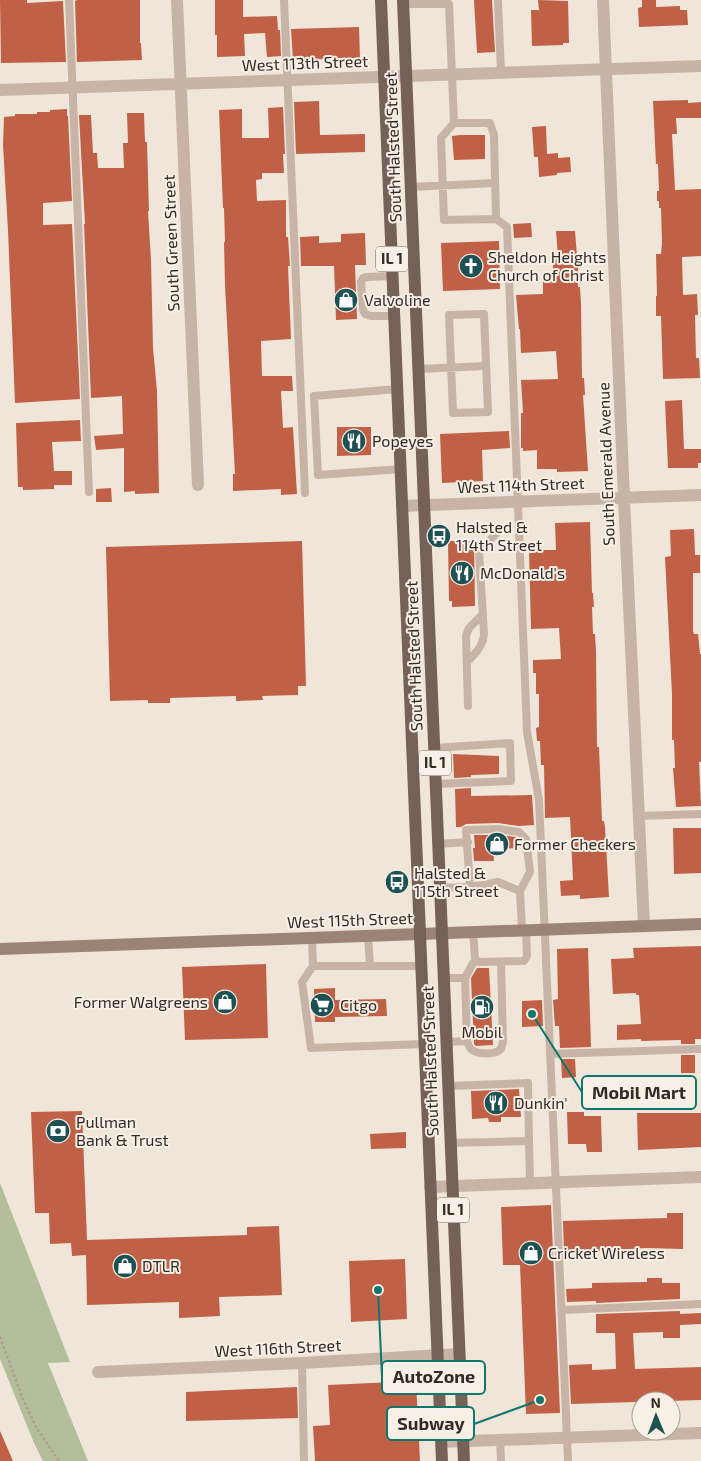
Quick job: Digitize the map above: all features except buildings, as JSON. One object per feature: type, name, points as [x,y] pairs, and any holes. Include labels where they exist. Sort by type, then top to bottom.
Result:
[{"type":"main road","name":"South Halsted Street","points":[[381,0],[442,1461]]},
{"type":"main road","name":"South Halsted Street","points":[[403,2],[464,1461]]},
{"type":"street","name":"South Green Street","points":[[178,0],[198,485]]},
{"type":"street","name":"South Emerald Avenue","points":[[603,0],[644,926]]},
{"type":"street","name":"West 113th Street","points":[[0,90],[701,66]]},
{"type":"street","name":"West 114th Street","points":[[402,506],[701,495]]},
{"type":"street","name":"West 115th Street","points":[[0,948],[701,924]]},
{"type":"street","points":[[430,1186],[701,1177]]},
{"type":"street","name":"West 116th Street","points":[[98,1372],[459,1354]]},
{"type":"street","points":[[441,1442],[701,1433]]},
{"type":"lane","points":[[69,0],[89,492]]},
{"type":"lane","points":[[284,0],[306,493]]},
{"type":"lane","points":[[498,0],[502,73]]},
{"type":"lane","points":[[403,2],[450,4],[454,123],[441,138],[444,220],[496,219],[507,227],[527,732],[539,800],[568,1461]]},
{"type":"lane","points":[[454,123],[490,123],[494,135],[496,219]]},
{"type":"lane","points":[[411,187],[495,183]]},
{"type":"lane","points":[[393,276],[367,276],[361,282],[365,314],[371,316],[394,316]]},
{"type":"lane","points":[[484,314],[488,412],[453,413],[451,367],[449,315],[484,314]]},
{"type":"lane","points":[[418,369],[486,366]]},
{"type":"lane","points":[[398,389],[314,396],[318,475],[401,469]]},
{"type":"lane","points":[[467,662],[483,642],[480,552],[497,533]]},
{"type":"lane","points":[[468,706],[466,636],[469,628],[483,614]]},
{"type":"lane","points":[[434,748],[510,743],[511,781],[436,784]]},
{"type":"lane","points":[[639,816],[701,814]]},
{"type":"lane","points":[[470,887],[466,830],[498,829],[519,832],[526,839],[530,872],[520,891],[527,958],[522,962],[476,961]]},
{"type":"lane","points":[[438,844],[468,842]]},
{"type":"lane","points":[[440,888],[470,887],[498,882],[520,891]]},
{"type":"lane","points":[[473,932],[476,961]]},
{"type":"lane","points":[[368,936],[370,966]]},
{"type":"lane","points":[[312,938],[313,966],[302,982],[311,1048],[425,1044]]},
{"type":"lane","points":[[476,961],[465,978],[467,1042],[477,1052],[496,1053],[501,1049],[503,1042],[502,962]]},
{"type":"lane","points":[[313,966],[421,966]]},
{"type":"lane","points":[[443,978],[465,978]]},
{"type":"lane","points":[[446,1042],[467,1042]]},
{"type":"lane","points":[[550,1054],[701,1049]]},
{"type":"lane","points":[[448,1086],[528,1083],[530,1183]]},
{"type":"lane","points":[[450,1143],[529,1141]]},
{"type":"lane","points":[[562,1310],[701,1304]]},
{"type":"lane","points":[[302,1363],[304,1461]]},
{"type":"lane","points":[[500,1440],[501,1461]]},
{"type":"path","points":[[0,1337],[23,1398],[36,1426],[59,1461]]},
{"type":"green space","points":[[0,1183],[70,1362],[48,1363],[88,1461],[43,1461],[0,1359]]},
{"type":"place","name":"Sheldon Heights Church of Christ","points":[[471,266]]},
{"type":"place","name":"Valvoline","points":[[346,300]]},
{"type":"place","name":"Popeyes","points":[[354,441]]},
{"type":"place","name":"Halsted & 114th Street","points":[[439,536]]},
{"type":"place","name":"McDonald's","points":[[462,573]]},
{"type":"place","name":"Former Checkers","points":[[497,844]]},
{"type":"place","name":"Halsted & 115th Street","points":[[397,882]]},
{"type":"place","name":"Former Walgreens","points":[[225,1002]]},
{"type":"place","name":"Citgo","points":[[322,1005]]},
{"type":"place","name":"Mobil","points":[[482,1007]]},
{"type":"place","name":"Mobil Mart","points":[[532,1014]]},
{"type":"place","name":"Dunkin'","points":[[496,1103]]},
{"type":"place","name":"Pullman Bank & Trust","points":[[58,1131]]},
{"type":"place","name":"Cricket Wireless","points":[[531,1253]]},
{"type":"place","name":"DTLR","points":[[125,1266]]},
{"type":"place","name":"AutoZone","points":[[378,1290]]},
{"type":"place","name":"Subway","points":[[540,1400]]}]
